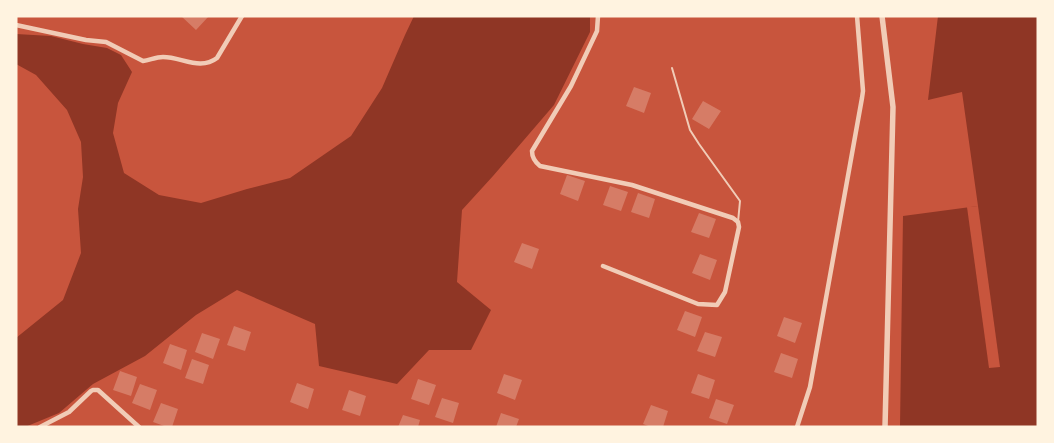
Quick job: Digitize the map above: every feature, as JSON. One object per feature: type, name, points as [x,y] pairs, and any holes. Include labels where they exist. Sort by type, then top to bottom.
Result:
[{"type":"street","points":[[16,24],[86,40],[106,42],[143,61],[165,57],[204,64],[212,62],[217,58],[242,16]]},
{"type":"street","points":[[598,16],[597,31],[571,86],[532,151],[532,156],[536,162],[540,166],[632,185],[733,218],[738,222],[739,227],[725,292],[717,304],[698,304],[602,266]]},
{"type":"street","points":[[797,427],[810,387],[862,98],[857,16]]},
{"type":"street","points":[[882,16],[893,107],[885,427]]},
{"type":"street","points":[[40,427],[69,412],[93,390],[98,390],[139,427]]},
{"type":"lane","points":[[672,68],[690,130],[740,201],[738,222]]},
{"type":"shaded area","points":[[414,16],[590,16],[590,32],[554,105],[462,210],[457,282],[491,310],[471,350],[429,350],[397,384],[319,366],[315,324],[237,290],[196,315],[145,356],[93,384],[59,413],[25,427],[16,427],[16,338],[63,300],[81,253],[78,209],[83,177],[81,142],[67,110],[36,75],[16,64],[16,34],[51,36],[107,48],[121,55],[132,72],[118,103],[113,133],[124,173],[159,195],[201,203],[290,178],[351,136],[382,88]]},
{"type":"shaded area","points":[[938,16],[1038,16],[1038,427],[900,427],[903,216],[978,206],[962,92],[928,100]]},
{"type":"pier","points":[[978,206],[1000,367],[989,368],[967,207]]},
{"type":"building","points":[[181,16],[209,16],[196,30]]},
{"type":"building","points":[[634,87],[651,93],[644,113],[626,106]]},
{"type":"building","points":[[703,101],[721,111],[709,129],[692,119]]},
{"type":"building","points":[[567,175],[585,181],[578,201],[560,194]]},
{"type":"building","points":[[610,186],[628,192],[621,211],[603,205]]},
{"type":"building","points":[[638,193],[655,199],[649,218],[631,212]]},
{"type":"building","points":[[699,213],[716,219],[709,238],[691,232]]},
{"type":"building","points":[[522,243],[539,249],[532,269],[514,262]]},
{"type":"building","points":[[700,254],[717,260],[710,280],[692,273]]},
{"type":"building","points":[[685,311],[702,317],[695,337],[677,330]]},
{"type":"building","points":[[784,317],[802,323],[795,343],[777,336]]},
{"type":"building","points":[[234,326],[251,332],[245,351],[227,345]]},
{"type":"building","points":[[705,332],[722,337],[715,357],[697,351]]},
{"type":"building","points":[[202,333],[220,339],[213,359],[195,352]]},
{"type":"building","points":[[170,344],[187,350],[181,370],[163,363]]},
{"type":"building","points":[[781,353],[798,359],[792,378],[774,372]]},
{"type":"building","points":[[192,359],[209,365],[203,384],[185,378]]},
{"type":"building","points":[[120,371],[137,377],[131,396],[113,390]]},
{"type":"building","points":[[504,374],[522,380],[515,400],[497,393]]},
{"type":"building","points":[[698,374],[715,380],[709,399],[691,393]]},
{"type":"building","points":[[418,379],[436,385],[429,405],[411,399]]},
{"type":"building","points":[[297,383],[314,389],[308,409],[290,402]]},
{"type":"building","points":[[140,384],[157,390],[150,410],[132,403]]},
{"type":"building","points":[[349,390],[366,396],[360,416],[342,410]]},
{"type":"building","points":[[442,398],[459,403],[453,423],[435,417]]},
{"type":"building","points":[[716,399],[734,405],[727,424],[709,418]]},
{"type":"building","points":[[161,403],[178,409],[172,427],[153,422]]},
{"type":"building","points":[[651,405],[668,411],[663,427],[651,427],[643,424]]},
{"type":"building","points":[[501,413],[519,419],[516,427],[496,427]]},
{"type":"building","points":[[403,415],[420,420],[418,427],[398,427]]}]
